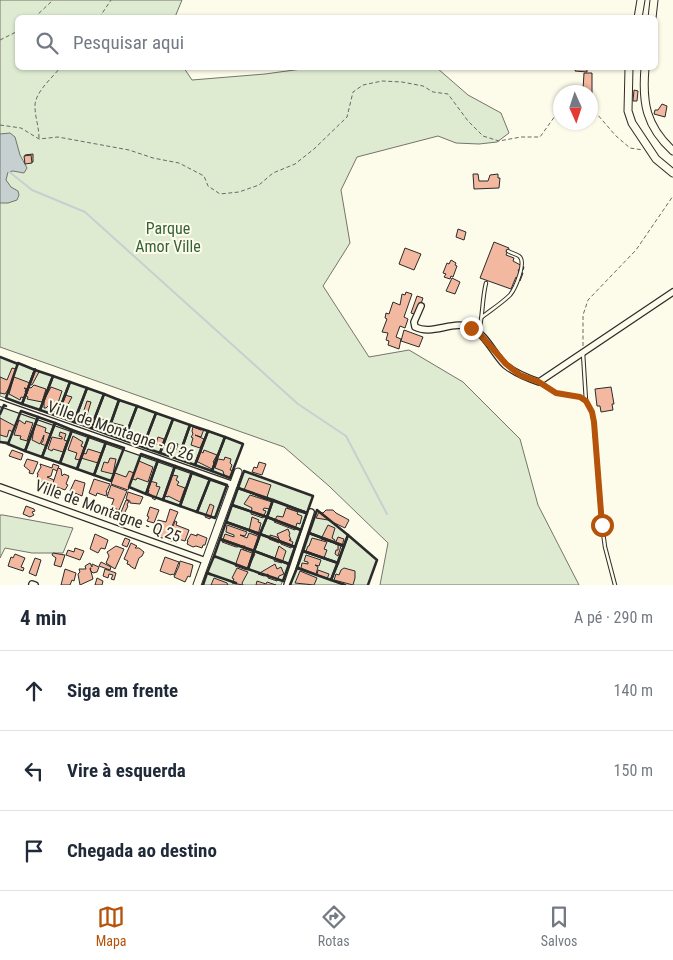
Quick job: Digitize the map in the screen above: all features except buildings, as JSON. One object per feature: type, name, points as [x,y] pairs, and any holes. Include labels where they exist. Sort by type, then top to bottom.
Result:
[{"type":"street","points":[[638,15],[641,0]]},
{"type":"street","points":[[652,15],[654,0]]},
{"type":"street","points":[[628,70],[628,111],[632,123],[651,152],[661,164],[673,173]]},
{"type":"street","points":[[645,70],[643,87],[647,115],[660,139],[673,151]]},
{"type":"street","points":[[421,306],[414,322],[415,327],[428,330],[460,325],[471,328],[479,333],[506,364],[520,375],[539,382],[673,292]]},
{"type":"street","name":"Ville de Montagne - Q 26","points":[[0,403],[234,485]]},
{"type":"street","points":[[198,585],[238,472]]},
{"type":"street","name":"Ville de Montagne - Q 25","points":[[0,487],[206,561]]},
{"type":"street","points":[[287,585],[311,512]]},
{"type":"lane","points":[[482,317],[511,294],[516,284],[521,270],[521,260],[519,256],[508,252]]},
{"type":"lane","points":[[479,333],[486,283]]},
{"type":"lane","points":[[583,353],[586,401],[592,412],[594,422],[598,486],[605,547],[616,585]]},
{"type":"lane","points":[[539,382],[556,393],[580,397],[586,401]]},
{"type":"path","points":[[37,15],[53,0]]},
{"type":"path","points":[[101,15],[110,0]]},
{"type":"path","points":[[0,40],[15,32]]},
{"type":"path","points":[[39,139],[39,126],[34,106],[36,99],[58,70]]},
{"type":"path","points":[[0,125],[21,128],[39,139],[58,137],[95,143],[179,163],[204,176],[208,186],[220,194],[239,192],[259,185],[273,173],[295,164],[314,149],[347,117],[353,92],[370,82],[402,82],[423,86],[434,92],[448,94],[468,121],[483,136],[499,141],[521,137],[540,137],[553,119]]},
{"type":"path","points":[[598,115],[616,136],[630,148],[651,152]]},
{"type":"path","points":[[583,353],[583,315],[588,300],[636,250],[673,196]]},
{"type":"green space","name":"Parque Amor Ville","points":[[0,0],[182,0],[176,15],[15,15],[15,70],[185,70],[192,80],[294,70],[439,70],[468,95],[501,113],[509,133],[497,142],[479,144],[456,143],[438,136],[357,157],[341,190],[350,243],[323,286],[369,357],[409,350],[463,382],[520,439],[538,505],[579,585],[380,585],[388,543],[329,486],[284,447],[0,347]]},
{"type":"green space","points":[[0,357],[243,444],[230,478],[0,396]]},
{"type":"green space","points":[[0,404],[227,485],[215,518],[0,442]]},
{"type":"green space","points":[[244,471],[313,496],[281,585],[203,585]]},
{"type":"green space","points":[[317,510],[377,560],[368,585],[290,585]]},
{"type":"green space","points":[[0,515],[73,528],[63,553],[32,553],[5,548],[0,558]]},
{"type":"shaded area","points":[[10,133],[15,137],[20,155],[27,168],[24,173],[8,172],[6,180],[11,187],[18,191],[19,195],[17,200],[0,203],[0,134]]},
{"type":"waterway","points":[[7,170],[32,190],[85,212],[298,404],[346,436],[387,514]]},
{"type":"wall","points":[[0,357],[18,364]]},
{"type":"wall","points":[[18,363],[35,370],[22,404],[6,398],[18,363]]},
{"type":"wall","points":[[35,370],[53,376],[40,410],[22,404],[35,370]]},
{"type":"wall","points":[[53,376],[70,382],[57,416],[40,410],[53,376]]},
{"type":"wall","points":[[70,382],[87,388],[74,422],[57,416],[70,382]]},
{"type":"wall","points":[[87,388],[104,394],[91,428],[74,422],[87,388]]},
{"type":"wall","points":[[104,394],[119,400],[107,434],[91,428],[104,394]]},
{"type":"wall","points":[[119,400],[137,406],[124,440],[107,434],[119,400]]},
{"type":"wall","points":[[0,414],[4,405],[6,406]]},
{"type":"wall","points":[[137,406],[156,413],[143,447],[124,440],[137,406]]},
{"type":"wall","points":[[21,411],[38,417],[25,451],[8,444],[21,411]]},
{"type":"wall","points":[[156,413],[173,419],[160,453],[143,447],[156,413]]},
{"type":"wall","points":[[38,417],[55,423],[42,457],[25,451],[38,417]]},
{"type":"wall","points":[[173,419],[190,425],[178,459],[160,453],[173,419]]},
{"type":"wall","points":[[55,423],[72,430],[60,463],[42,457],[55,423]]},
{"type":"wall","points":[[190,425],[208,431],[195,465],[178,459],[190,425]]},
{"type":"wall","points":[[72,430],[89,436],[77,469],[60,463],[72,430]]},
{"type":"wall","points":[[208,431],[225,437],[212,471],[195,465],[208,431]]},
{"type":"wall","points":[[89,436],[106,442],[94,475],[77,469],[89,436]]},
{"type":"wall","points":[[225,437],[243,444],[230,478],[212,471],[225,437]]},
{"type":"wall","points":[[0,442],[8,443]]},
{"type":"wall","points":[[106,442],[124,448],[111,481],[94,475],[106,442]]},
{"type":"wall","points":[[141,454],[158,460],[146,494],[129,487],[141,454]]},
{"type":"wall","points":[[158,460],[175,466],[163,500],[146,494],[158,460]]},
{"type":"wall","points":[[175,466],[192,472],[180,506],[163,500],[175,466]]},
{"type":"wall","points":[[244,471],[313,496],[307,513],[238,488],[244,471]]},
{"type":"wall","points":[[192,472],[210,479],[197,512],[180,506],[192,472]]},
{"type":"wall","points":[[210,479],[227,485],[215,518],[197,512],[210,479]]},
{"type":"wall","points":[[238,488],[273,500],[267,517],[232,505],[238,488]]},
{"type":"wall","points":[[273,500],[307,513],[301,530],[267,517],[273,500]]},
{"type":"wall","points":[[232,505],[267,517],[260,534],[226,522],[232,505]]},
{"type":"wall","points":[[317,510],[348,535],[344,546],[309,533],[317,510]]},
{"type":"wall","points":[[267,517],[301,530],[295,547],[260,534],[267,517]]},
{"type":"wall","points":[[226,522],[260,534],[254,551],[220,539],[226,522]]},
{"type":"wall","points":[[309,533],[344,546],[338,563],[303,551],[309,533]]},
{"type":"wall","points":[[260,534],[295,547],[289,564],[254,551],[260,534]]},
{"type":"wall","points":[[345,585],[331,580],[348,535],[377,560],[368,585]]},
{"type":"wall","points":[[220,539],[254,551],[248,569],[214,556],[220,539]]},
{"type":"wall","points":[[254,551],[289,564],[283,581],[248,569],[254,551]]},
{"type":"wall","points":[[303,551],[338,563],[331,580],[297,568],[303,551]]},
{"type":"wall","points":[[215,557],[207,573],[236,583]]},
{"type":"wall","points":[[290,585],[297,568],[299,568]]},
{"type":"wall","points":[[203,585],[207,573],[210,574]]},
{"type":"route","points":[[471,328],[479,333],[506,364],[520,375],[539,382],[556,393],[580,397],[586,401],[592,412],[594,422],[602,525]]}]
